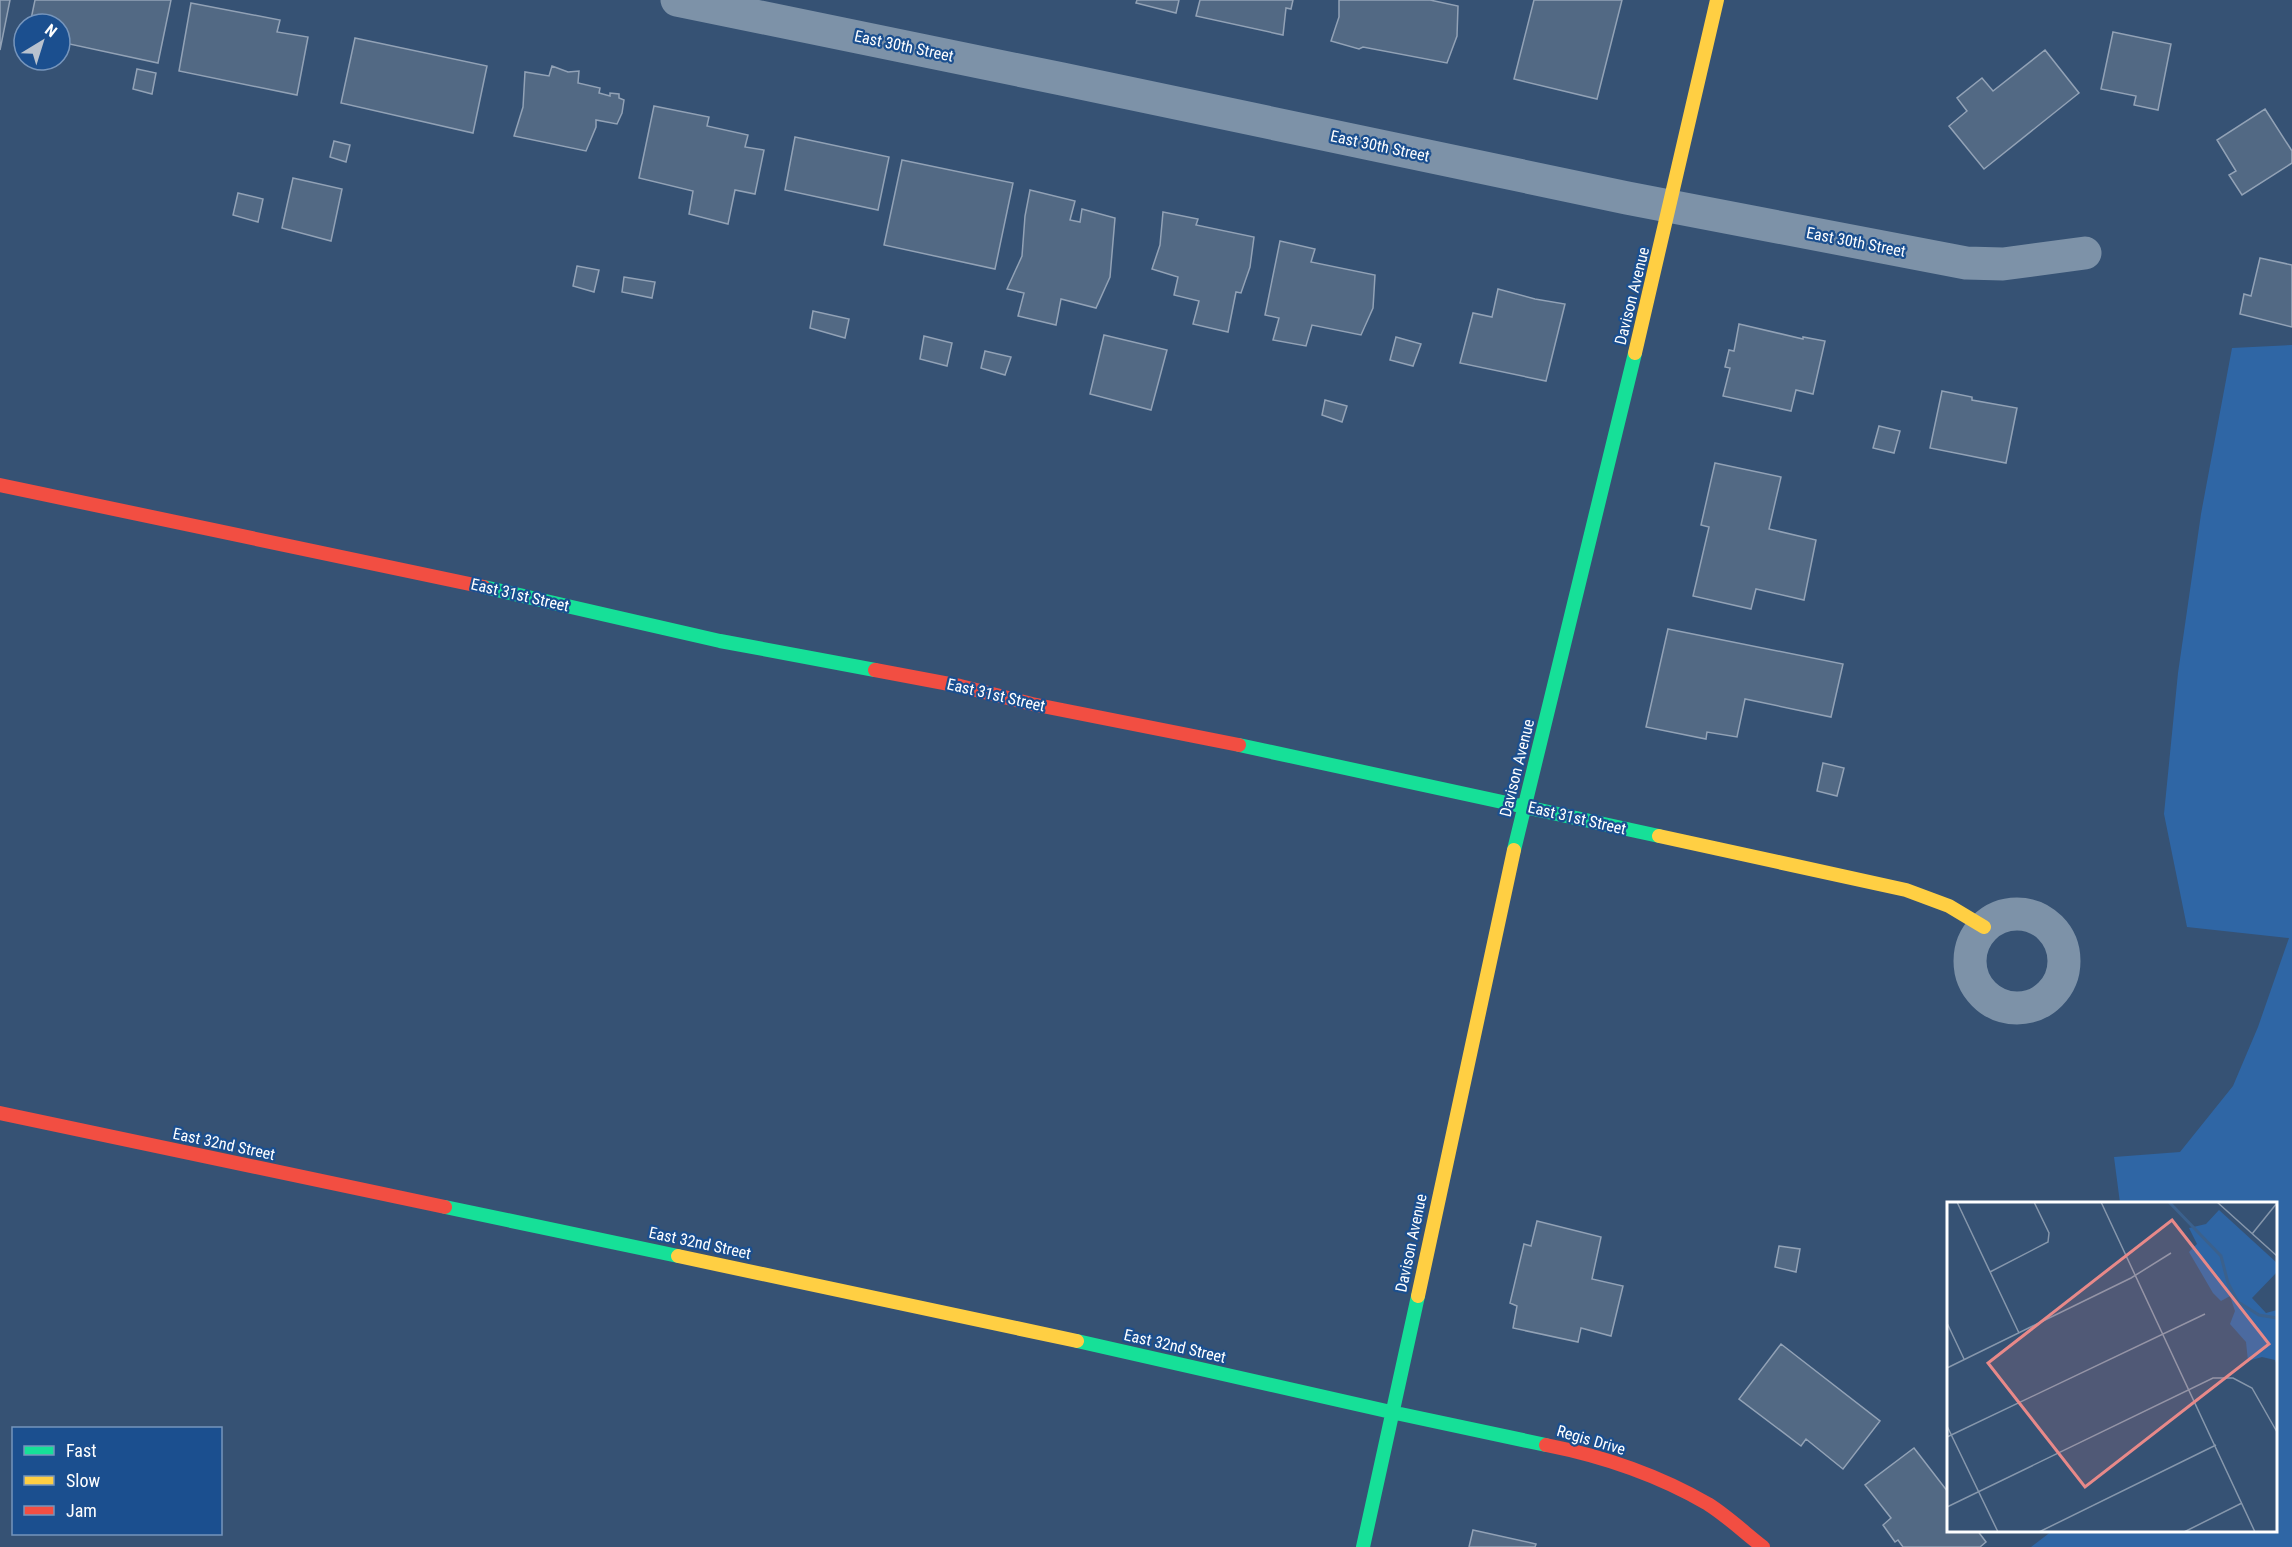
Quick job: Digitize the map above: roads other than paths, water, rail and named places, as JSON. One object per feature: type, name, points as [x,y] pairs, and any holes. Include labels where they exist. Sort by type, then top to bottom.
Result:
[{"type":"street","name":"East 30th Street","points":[[677,0],[1671,206],[1966,263],[2003,264],[2085,253]]},
{"type":"street","name":"Davison Avenue","points":[[1363,1547],[1524,806],[1671,206],[1717,0]]},
{"type":"street","name":"East 31st Street","points":[[0,485],[403,569],[720,641],[960,686],[1032,704],[1295,756],[1906,890],[1949,906],[1984,927]]},
{"type":"street","name":"East 32nd Street","points":[[0,1113],[1035,1332],[1391,1412]]},
{"type":"street","name":"Regis Drive","points":[[1391,1412],[1586,1453],[1654,1476],[1709,1505],[1763,1547]]}]
